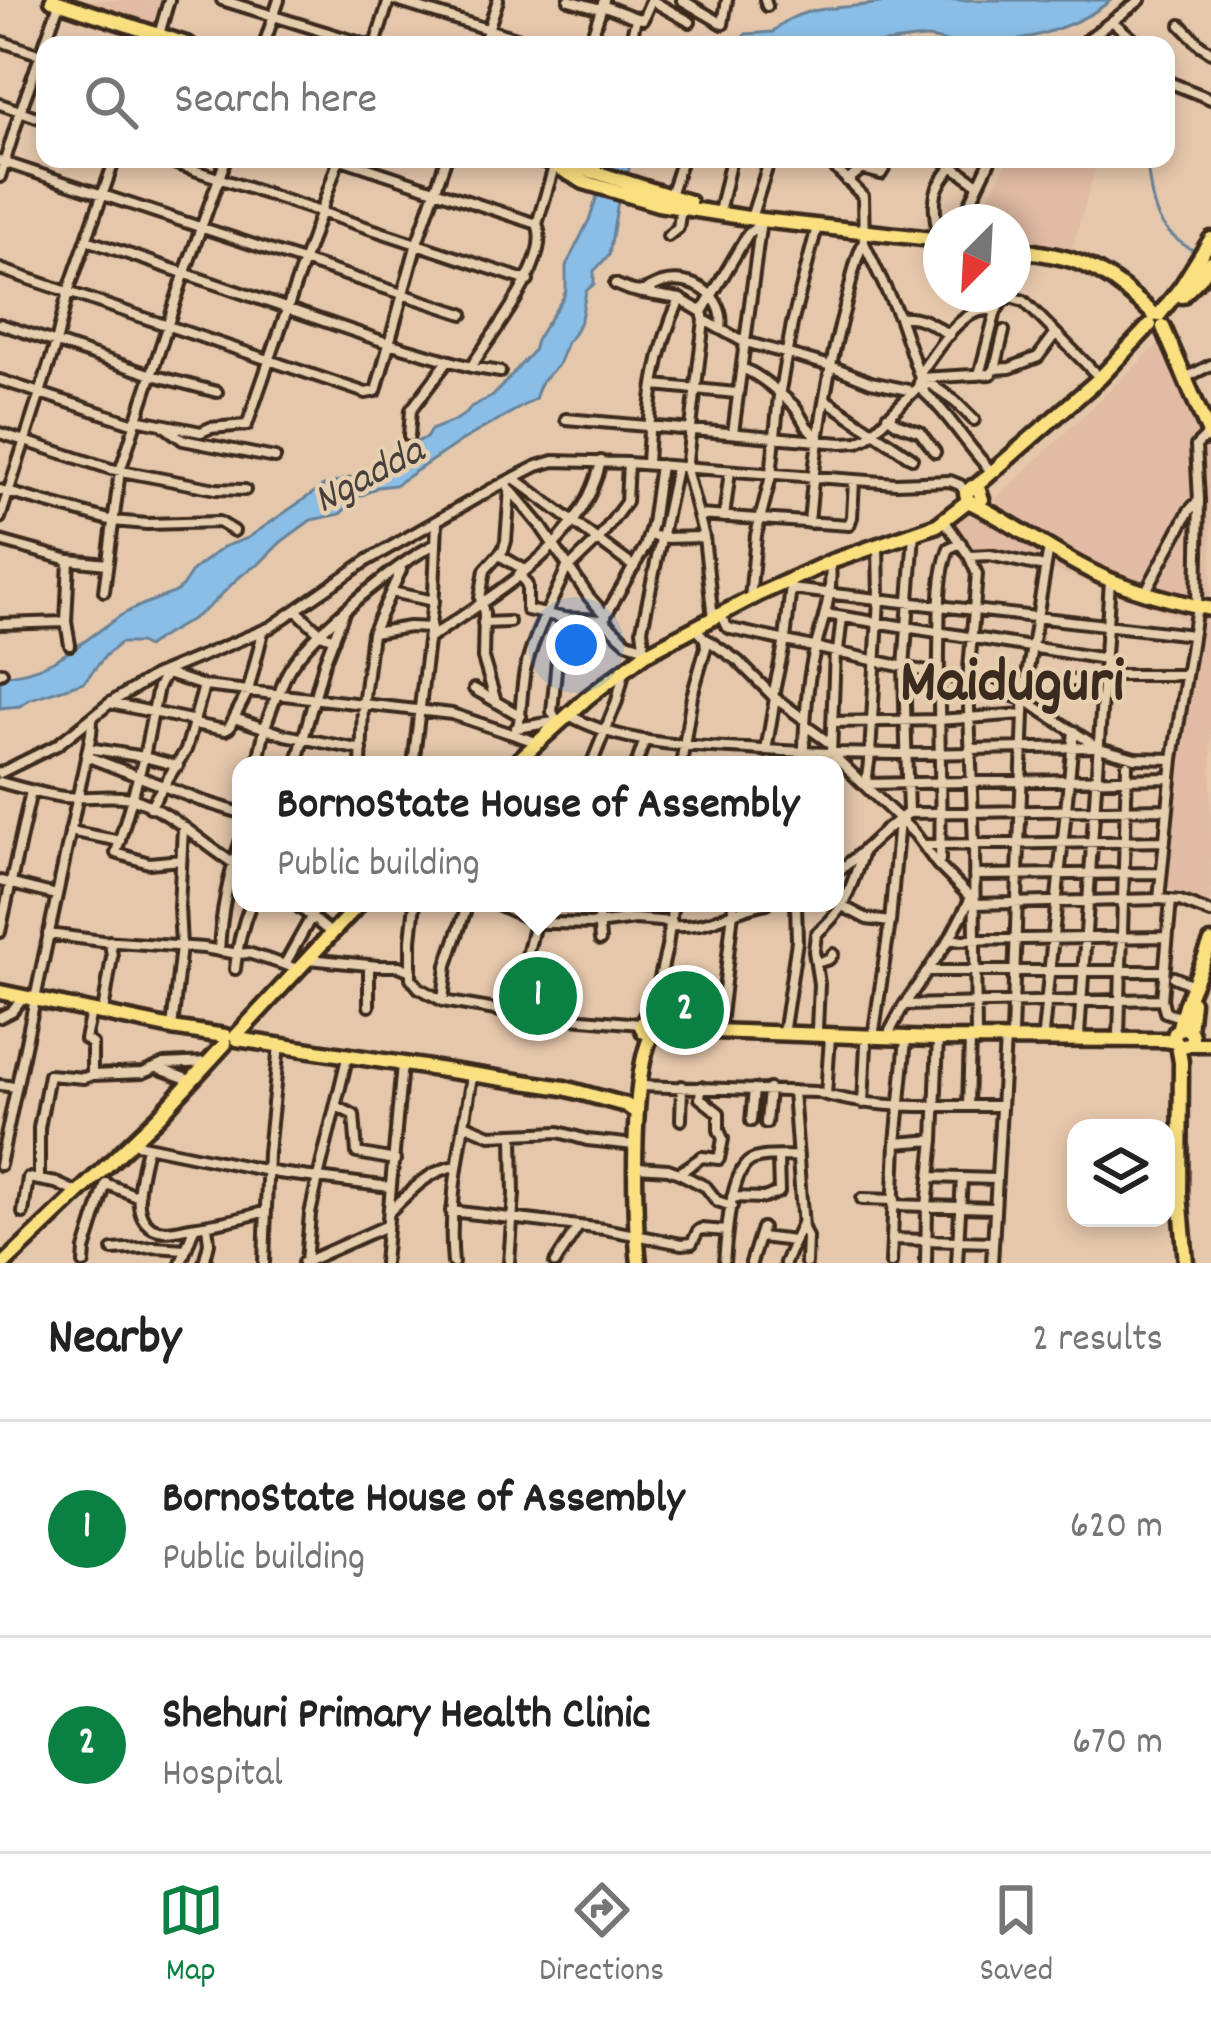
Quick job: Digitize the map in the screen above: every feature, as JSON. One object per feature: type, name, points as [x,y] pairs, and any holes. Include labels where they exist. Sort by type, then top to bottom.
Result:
[{"type":"main road","points":[[58,1],[148,36]]},
{"type":"main road","points":[[572,168],[681,208],[719,212]]},
{"type":"main road","points":[[638,193],[670,196],[758,221],[817,226],[864,237],[923,239]]},
{"type":"main road","points":[[523,756],[644,650],[700,633],[717,617],[830,562],[944,520],[1157,323],[1209,250]]},
{"type":"main road","points":[[1031,254],[1079,261],[1130,294],[1157,323],[1210,435]]},
{"type":"main road","points":[[973,495],[1049,547],[1110,580],[1204,608]]},
{"type":"main road","points":[[10,1261],[78,1193],[101,1180],[131,1142],[352,912]]},
{"type":"main road","points":[[1189,1263],[1180,1194],[1183,1036],[1193,986],[1211,942]]},
{"type":"main road","points":[[1183,1036],[1211,953]]},
{"type":"main road","points":[[0,992],[230,1042],[349,1054],[635,1101]]},
{"type":"main road","points":[[650,1026],[720,1025],[906,1038],[1165,1040],[1183,1036]]},
{"type":"main road","points":[[650,1026],[974,1037]]},
{"type":"main road","points":[[638,1261],[635,1101],[650,1026]]},
{"type":"main road","points":[[1009,1037],[1183,1036],[1211,1042]]},
{"type":"street","points":[[159,36],[169,0]]},
{"type":"street","points":[[222,0],[340,36]]},
{"type":"street","points":[[267,36],[279,0]]},
{"type":"street","points":[[375,36],[391,0],[506,36]]},
{"type":"street","points":[[486,36],[498,0]]},
{"type":"street","points":[[569,0],[643,19],[651,0],[690,22]]},
{"type":"street","points":[[673,10],[680,0],[724,24],[727,0]]},
{"type":"street","points":[[1091,36],[1139,0]]},
{"type":"street","points":[[48,36],[58,1]]},
{"type":"street","points":[[592,36],[602,5]]},
{"type":"street","points":[[632,36],[636,18]]},
{"type":"street","points":[[1113,22],[1129,36]]},
{"type":"street","points":[[1181,25],[1211,52]]},
{"type":"street","points":[[0,41],[36,54]]},
{"type":"street","points":[[0,177],[36,73]]},
{"type":"street","points":[[1175,85],[1211,99]]},
{"type":"street","points":[[0,104],[36,117]]},
{"type":"street","points":[[2,162],[463,314]]},
{"type":"street","points":[[0,518],[4,492],[112,168]]},
{"type":"street","points":[[188,168],[528,281]]},
{"type":"street","points":[[104,591],[120,471],[223,168]]},
{"type":"street","points":[[0,380],[135,422],[201,432],[247,425],[337,168]]},
{"type":"street","points":[[366,168],[537,224]]},
{"type":"street","points":[[0,269],[373,393],[443,168]]},
{"type":"street","points":[[471,367],[528,281],[542,243],[537,224],[547,168]]},
{"type":"street","points":[[670,196],[679,168]]},
{"type":"street","points":[[719,212],[729,168]]},
{"type":"street","points":[[733,433],[768,168]]},
{"type":"street","points":[[809,523],[831,367],[864,237],[863,196],[835,168]]},
{"type":"street","points":[[847,181],[862,169],[881,174],[885,168]]},
{"type":"street","points":[[935,204],[937,185],[951,168]]},
{"type":"street","points":[[960,168],[978,184]]},
{"type":"street","points":[[969,204],[987,168]]},
{"type":"street","points":[[668,236],[678,228],[681,208]]},
{"type":"street","points":[[644,650],[642,629],[691,431],[703,316],[758,221]]},
{"type":"street","points":[[750,599],[779,396],[817,226]]},
{"type":"street","points":[[864,237],[898,317],[917,383],[993,473]]},
{"type":"street","points":[[86,240],[388,343],[500,372]]},
{"type":"street","points":[[637,292],[666,282],[697,285],[712,295],[722,316],[722,329]]},
{"type":"street","points":[[614,284],[680,299],[746,342],[897,387],[992,374],[1004,331]]},
{"type":"street","points":[[646,464],[658,357],[680,299]]},
{"type":"street","points":[[1031,309],[1100,378]]},
{"type":"street","points":[[566,419],[858,442],[917,383],[949,335],[976,312]]},
{"type":"street","points":[[979,375],[995,312]]},
{"type":"street","points":[[898,317],[928,321],[949,335]]},
{"type":"street","points":[[0,324],[217,392]]},
{"type":"street","points":[[995,369],[1038,357],[1055,334]]},
{"type":"street","points":[[409,436],[411,410],[448,361]]},
{"type":"street","points":[[1184,379],[1211,365]]},
{"type":"street","points":[[742,368],[794,406],[803,424],[819,438]]},
{"type":"street","points":[[917,383],[924,387],[929,383],[974,420]]},
{"type":"street","points":[[655,385],[736,393]]},
{"type":"street","points":[[826,400],[912,458]]},
{"type":"street","points":[[887,416],[920,432],[935,452]]},
{"type":"street","points":[[158,423],[183,440],[275,458]]},
{"type":"street","points":[[0,433],[120,471],[245,490]]},
{"type":"street","points":[[1159,899],[1184,675],[1192,635],[1204,608],[1196,446],[1210,435]]},
{"type":"street","points":[[0,777],[57,745],[110,703],[164,673],[264,630],[356,568],[554,460],[854,481],[950,481],[973,495]]},
{"type":"street","points":[[372,633],[409,627],[430,633],[482,602],[554,547],[591,497],[602,461]]},
{"type":"street","points":[[518,728],[524,674],[544,614],[568,567],[626,502],[628,463]]},
{"type":"street","points":[[605,618],[649,535],[660,465]]},
{"type":"street","points":[[681,468],[699,515],[717,617],[726,626],[1000,691],[1025,700],[1099,748]]},
{"type":"street","points":[[724,517],[730,471]]},
{"type":"street","points":[[699,515],[849,525],[854,481]]},
{"type":"street","points":[[509,483],[576,520],[634,567]]},
{"type":"street","points":[[509,483],[605,618],[627,642],[644,650]]},
{"type":"street","points":[[496,701],[483,658],[481,590],[485,570],[506,541],[509,483]]},
{"type":"street","points":[[4,492],[113,521],[219,522],[234,531]]},
{"type":"street","points":[[1146,592],[1199,500]]},
{"type":"street","points":[[944,520],[977,574],[968,681],[976,940],[968,1106]]},
{"type":"street","points":[[414,756],[434,601],[436,522]]},
{"type":"street","points":[[874,1031],[904,816],[905,628],[914,532]]},
{"type":"street","points":[[649,535],[704,537]]},
{"type":"street","points":[[0,541],[69,560],[107,564]]},
{"type":"street","points":[[940,860],[940,607],[949,548],[961,543]]},
{"type":"street","points":[[259,756],[264,729],[291,666],[344,612],[435,544]]},
{"type":"street","points":[[866,784],[878,623],[878,544]]},
{"type":"street","points":[[992,1263],[999,1106],[1014,1004],[1025,687],[1049,547]]},
{"type":"street","points":[[970,556],[990,555],[1045,566]]},
{"type":"street","points":[[499,556],[522,572],[527,610],[564,618],[605,618]]},
{"type":"street","points":[[69,560],[66,622],[70,645]]},
{"type":"street","points":[[804,756],[812,662],[830,594],[830,562]]},
{"type":"street","points":[[362,756],[372,633],[404,564]]},
{"type":"street","points":[[1079,1035],[1110,580]]},
{"type":"street","points":[[765,754],[791,584],[830,594],[1192,635]]},
{"type":"street","points":[[392,592],[434,601]]},
{"type":"street","points":[[297,611],[321,634],[334,639]]},
{"type":"street","points":[[299,756],[313,698],[344,612]]},
{"type":"street","points":[[825,614],[1105,659]]},
{"type":"street","points":[[831,751],[842,617]]},
{"type":"street","points":[[564,618],[552,712],[605,731],[765,754],[905,755],[1072,746],[1135,758],[1173,759]]},
{"type":"street","points":[[0,624],[66,622]]},
{"type":"street","points":[[484,623],[509,622]]},
{"type":"street","points":[[110,703],[225,730],[248,691],[264,630]]},
{"type":"street","points":[[700,633],[738,661],[836,756]]},
{"type":"street","points":[[681,756],[706,647],[700,633]]},
{"type":"street","points":[[595,756],[626,667]]},
{"type":"street","points":[[164,673],[204,686],[452,714],[538,743]]},
{"type":"street","points":[[164,673],[116,854],[149,863],[181,860]]},
{"type":"street","points":[[1000,691],[1104,676],[1184,675]]},
{"type":"street","points":[[150,807],[178,766],[204,686]]},
{"type":"street","points":[[474,689],[521,716]]},
{"type":"street","points":[[832,722],[1024,714]]},
{"type":"street","points":[[234,718],[303,740],[362,750]]},
{"type":"street","points":[[0,1165],[16,1087],[26,1000],[48,934],[92,719]]},
{"type":"street","points":[[499,728],[562,719]]},
{"type":"street","points":[[1042,1034],[1074,730]]},
{"type":"street","points":[[639,756],[645,740]]},
{"type":"street","points":[[87,752],[144,757],[178,766]]},
{"type":"street","points":[[87,752],[232,810]]},
{"type":"street","points":[[844,763],[904,816],[945,873],[973,898],[1018,903],[1159,899],[1211,913]]},
{"type":"street","points":[[1120,1035],[1127,765]]},
{"type":"street","points":[[0,777],[31,791],[130,799],[150,807],[232,862]]},
{"type":"street","points":[[866,784],[1171,778]]},
{"type":"street","points":[[0,932],[4,882],[31,791]]},
{"type":"street","points":[[844,865],[904,816],[1168,808]]},
{"type":"street","points":[[172,1028],[181,946],[183,828]]},
{"type":"street","points":[[70,831],[120,841]]},
{"type":"street","points":[[925,845],[1165,841]]},
{"type":"street","points":[[864,848],[844,907],[866,920],[890,922]]},
{"type":"street","points":[[974,875],[1161,873]]},
{"type":"street","points":[[219,951],[223,902],[232,879]]},
{"type":"street","points":[[4,882],[56,895]]},
{"type":"street","points":[[890,1031],[973,898]]},
{"type":"street","points":[[1171,900],[1162,998],[1165,1012],[1183,1036]]},
{"type":"street","points":[[236,969],[248,912]]},
{"type":"street","points":[[305,912],[332,934]]},
{"type":"street","points":[[298,964],[314,912]]},
{"type":"street","points":[[415,912],[413,983],[442,1001],[650,1026],[672,912]]},
{"type":"street","points":[[442,1001],[447,965],[465,912]]},
{"type":"street","points":[[514,912],[536,922],[623,920],[703,926],[730,912]]},
{"type":"street","points":[[513,1013],[538,912]]},
{"type":"street","points":[[597,912],[600,940]]},
{"type":"street","points":[[623,920],[624,912]]},
{"type":"street","points":[[720,1025],[734,912]]},
{"type":"street","points":[[784,1028],[796,912]]},
{"type":"street","points":[[826,1095],[826,1031],[816,934],[840,912]]},
{"type":"street","points":[[48,934],[181,946],[298,964],[411,970]]},
{"type":"street","points":[[949,940],[1166,937]]},
{"type":"street","points":[[92,1075],[92,1044],[85,1039],[112,957],[110,941]]},
{"type":"street","points":[[816,963],[833,954]]},
{"type":"street","points":[[369,965],[369,1006]]},
{"type":"street","points":[[928,971],[1163,971]]},
{"type":"street","points":[[1174,977],[1193,986]]},
{"type":"street","points":[[656,992],[688,994]]},
{"type":"street","points":[[904,1005],[1162,998]]},
{"type":"street","points":[[0,1014],[26,1000]]},
{"type":"street","points":[[892,1263],[898,1105],[906,1038]]},
{"type":"street","points":[[926,1263],[938,1038]]},
{"type":"street","points":[[39,1179],[48,1076],[143,1073],[230,1042]]},
{"type":"street","points":[[264,1263],[279,1045]]},
{"type":"street","points":[[863,1103],[866,1046]]},
{"type":"street","points":[[349,1054],[310,1214],[305,1262],[338,1253],[388,1226]]},
{"type":"street","points":[[384,1263],[402,1063]]},
{"type":"street","points":[[157,1067],[192,1081]]},
{"type":"street","points":[[453,1263],[451,1211],[472,1074]]},
{"type":"street","points":[[0,1085],[16,1087]]},
{"type":"street","points":[[635,1101],[682,1086],[793,1090],[863,1103],[999,1106]]},
{"type":"street","points":[[681,1120],[682,1086]]},
{"type":"street","points":[[679,1173],[702,1157],[719,1159],[723,1139],[719,1113],[700,1098],[701,1087]]},
{"type":"street","points":[[751,1121],[754,1088]]},
{"type":"street","points":[[766,1123],[770,1089]]},
{"type":"street","points":[[793,1090],[806,1263]]},
{"type":"street","points":[[336,1106],[354,1115],[357,1153],[394,1160]]},
{"type":"street","points":[[464,1124],[490,1135],[559,1132],[637,1145]]},
{"type":"street","points":[[509,1263],[512,1135]]},
{"type":"street","points":[[896,1144],[934,1141]]},
{"type":"street","points":[[131,1142],[268,1170],[391,1187]]},
{"type":"street","points":[[147,1147],[139,1197],[145,1221],[152,1228],[207,1226],[266,1211]]},
{"type":"street","points":[[724,1263],[736,1180],[744,1166],[763,1157],[798,1156]]},
{"type":"street","points":[[637,1167],[679,1173],[706,1186],[716,1201],[732,1202],[779,1192],[778,1158]]},
{"type":"street","points":[[389,1212],[414,1185],[456,1166]]},
{"type":"street","points":[[930,1177],[995,1179]]},
{"type":"street","points":[[23,1213],[28,1178],[78,1193]]},
{"type":"street","points":[[958,1263],[962,1178]]},
{"type":"street","points":[[84,1263],[101,1180],[139,1197]]},
{"type":"street","points":[[862,1199],[994,1208]]},
{"type":"street","points":[[451,1211],[690,1244],[698,1231],[727,1231]]},
{"type":"street","points":[[785,1263],[803,1222]]},
{"type":"street","points":[[204,1263],[207,1226]]},
{"type":"street","points":[[181,1263],[195,1227]]},
{"type":"street","points":[[555,1263],[578,1227]]},
{"type":"street","points":[[149,1248],[152,1228]]},
{"type":"street","points":[[751,1263],[760,1232],[794,1241]]},
{"type":"street","points":[[892,1239],[992,1242]]},
{"type":"street","points":[[113,1250],[185,1250]]},
{"type":"shaded area","points":[[89,0],[163,0],[155,28],[88,5]]},
{"type":"shaded area","points":[[1004,168],[1095,168],[1072,249],[1031,243],[1031,204],[985,204]]},
{"type":"shaded area","points":[[1163,340],[1211,442],[1211,907],[1165,887],[1198,624],[1045,566],[969,556],[947,524],[972,506],[1001,517],[995,500]]},
{"type":"water","points":[[893,0],[1111,0],[1079,20],[1031,36],[744,36],[773,32],[813,11]]},
{"type":"water","name":"Ngadda","points":[[629,168],[622,177],[609,255],[594,271],[581,319],[535,399],[395,485],[378,487],[355,499],[340,514],[311,520],[206,610],[147,647],[120,643],[84,682],[20,706],[0,708],[0,675],[49,663],[120,616],[174,593],[193,570],[223,547],[248,538],[323,486],[376,470],[431,430],[493,396],[533,351],[563,298],[566,266],[609,171]]},
{"type":"waterway","points":[[1147,168],[1163,226],[1199,254]]},
{"type":"place","name":"BornoState House of Assembly","points":[[538,996]]},
{"type":"place","name":"Shehuri Primary Health Clinic","points":[[685,1010]]},
{"type":"district","name":"Maiduguri","points":[[1012,687]]}]
